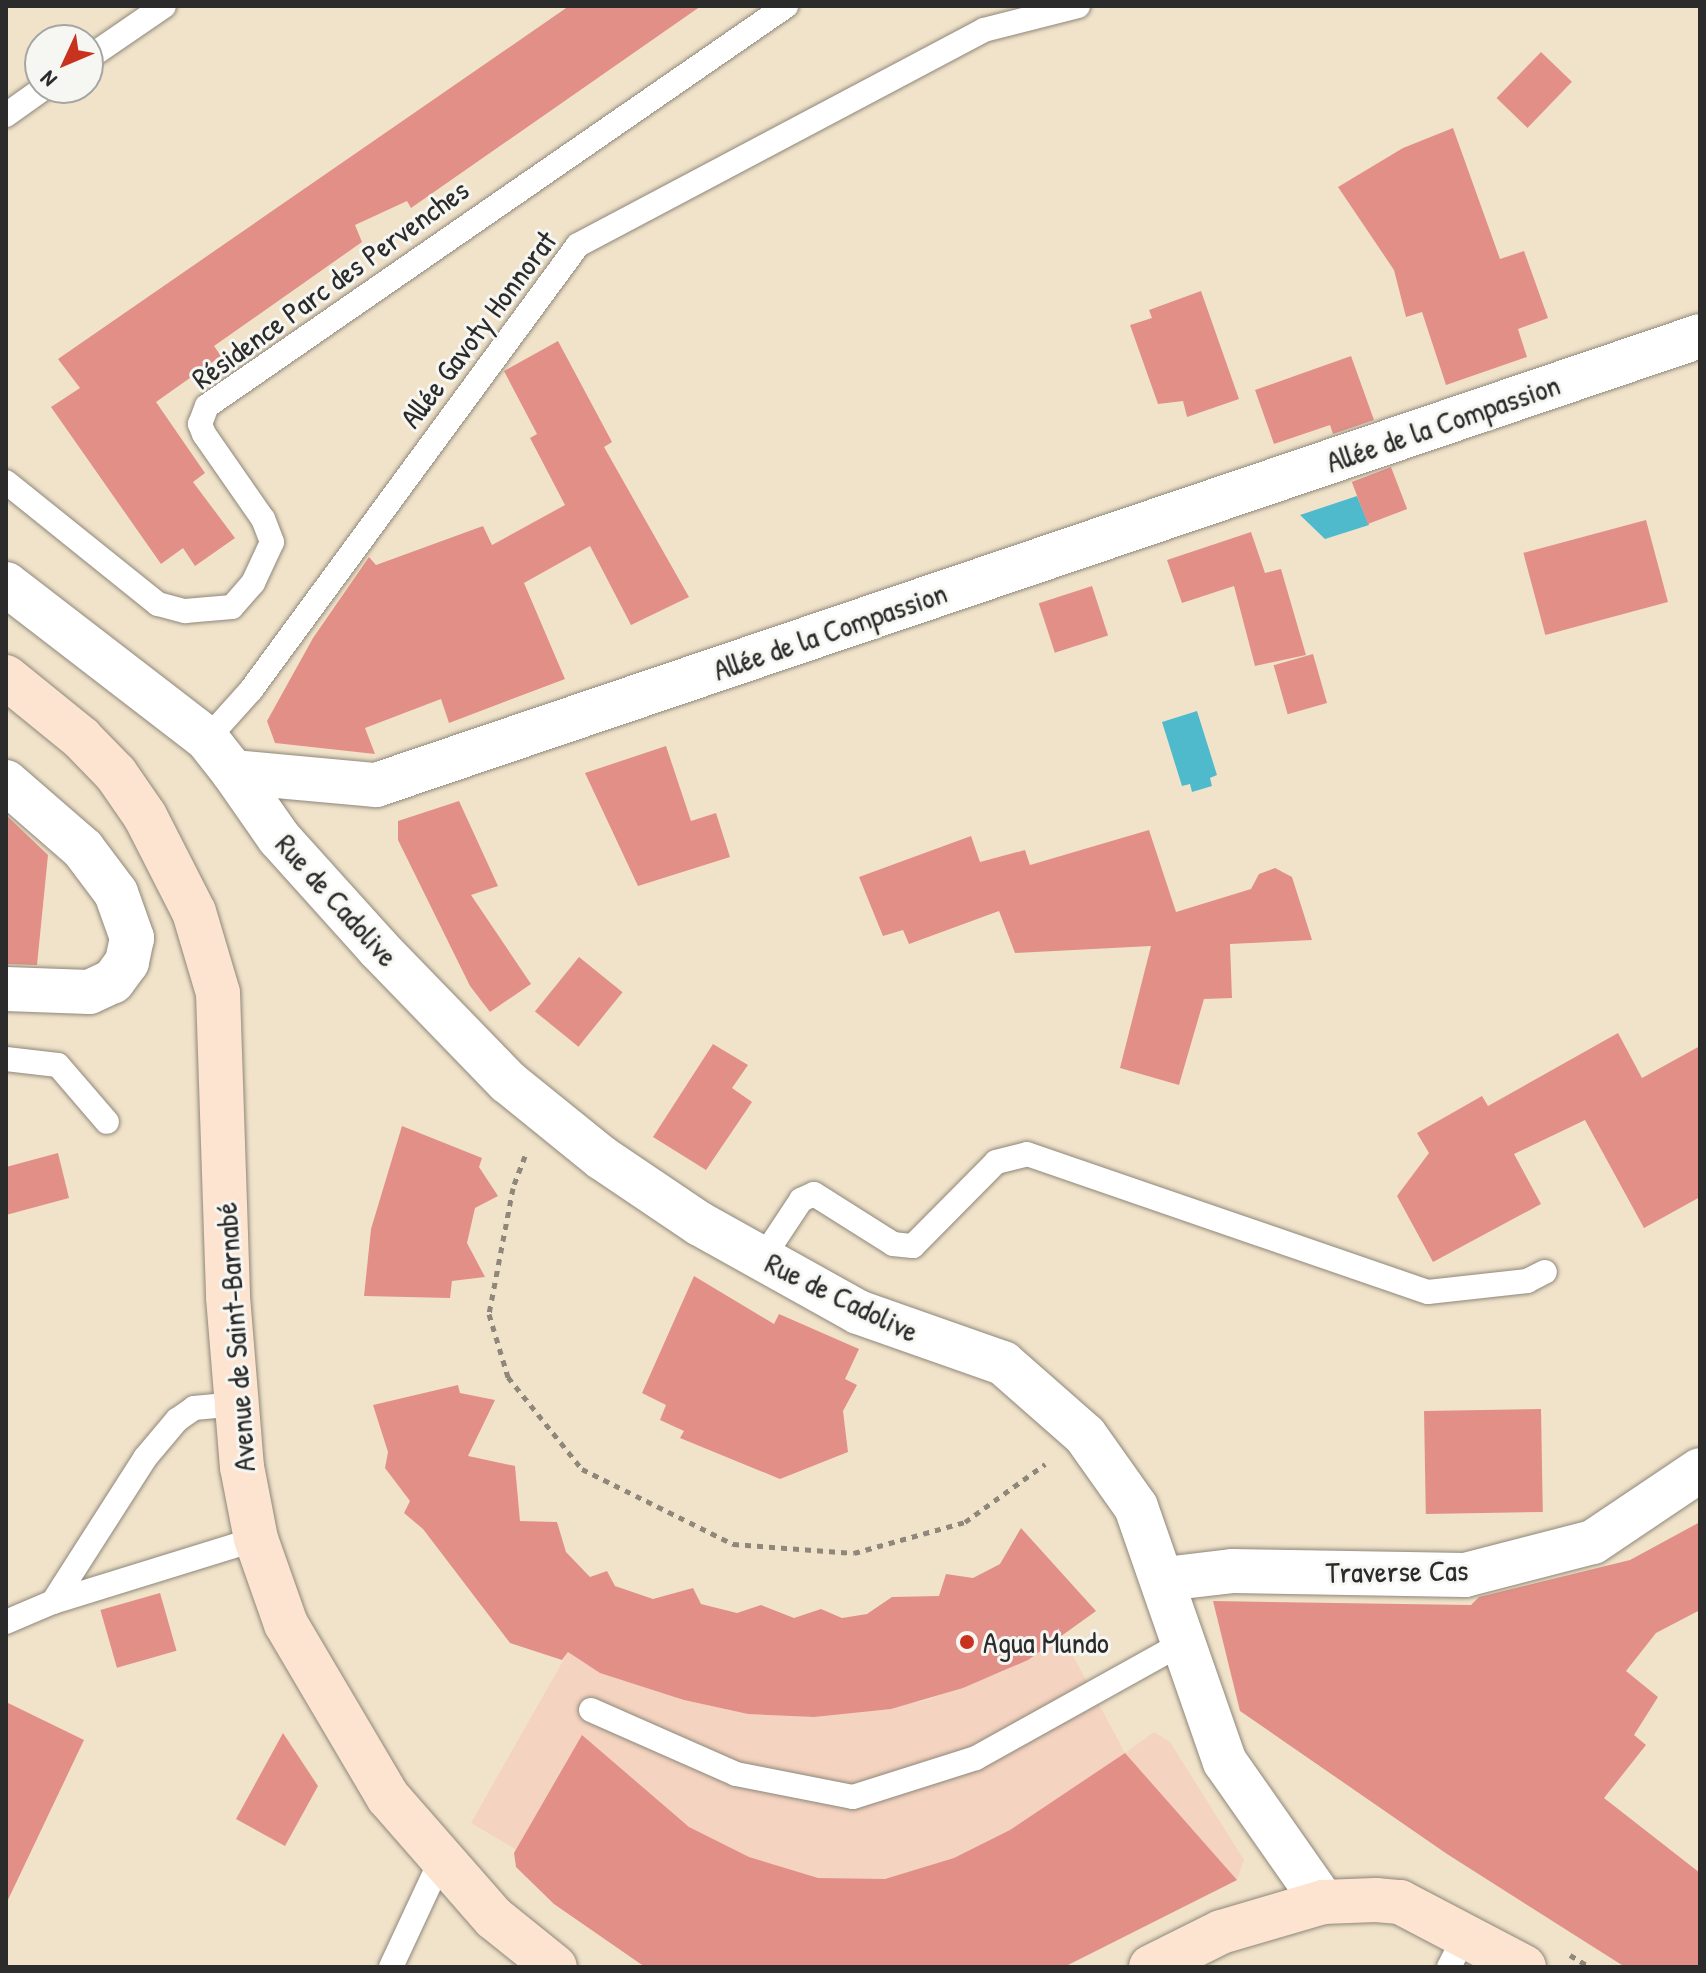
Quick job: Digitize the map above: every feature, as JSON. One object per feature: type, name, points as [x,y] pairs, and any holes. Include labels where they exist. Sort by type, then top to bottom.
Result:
[{"type":"main road","name":"Avenue de Saint-Barnabé","points":[[6,677],[116,774],[145,816],[194,912],[218,993],[237,1404],[256,1539],[294,1638],[388,1797],[440,1862],[494,1918],[555,1967]]},
{"type":"main road","points":[[1151,1967],[1221,1932],[1323,1902],[1400,1902],[1482,1953]]},
{"type":"street","name":"Allée de la Compassion","points":[[220,756],[376,785],[1700,336]]},
{"type":"street","points":[[6,584],[220,756]]},
{"type":"street","name":"Rue de Cadolive","points":[[220,756],[279,838],[378,948],[508,1082],[602,1158],[762,1259],[858,1312],[1003,1363],[1085,1435],[1136,1507],[1165,1579],[1181,1644],[1225,1762],[1323,1902]]},
{"type":"street","points":[[6,782],[83,849],[116,893],[132,938],[127,962],[113,981],[89,992],[6,989]]},
{"type":"street","name":"Traverse Cas","points":[[1165,1579],[1232,1571],[1465,1575],[1593,1542],[1700,1470]]},
{"type":"lane","points":[[104,47],[164,6]]},
{"type":"lane","name":"Résidence Parc des Pervenches","points":[[6,482],[158,604],[185,611],[232,607],[253,583],[272,542],[263,519],[204,434],[200,424],[207,406],[786,6]]},
{"type":"lane","name":"Allée Gavoty Honnorat","points":[[220,756],[251,690],[578,245],[984,30],[1078,6]]},
{"type":"lane","points":[[6,115],[24,102]]},
{"type":"lane","points":[[6,1059],[58,1065],[107,1122]]},
{"type":"lane","points":[[762,1259],[801,1200],[814,1194],[893,1244],[913,1246],[996,1162],[1027,1154],[1428,1292],[1527,1281],[1545,1272]]},
{"type":"lane","points":[[53,1602],[145,1458],[177,1420],[194,1408],[237,1404]]},
{"type":"lane","points":[[6,1622],[53,1602],[256,1539]]},
{"type":"lane","points":[[591,1710],[736,1774],[853,1797],[976,1758],[1181,1644]]},
{"type":"lane","points":[[391,1967],[440,1862]]},
{"type":"path","points":[[543,1110],[513,1188],[489,1314],[508,1377],[582,1469],[733,1544],[854,1553],[965,1522],[1085,1435]]},
{"type":"shaded area","points":[[1063,1637],[1125,1753],[1154,1732],[1170,1742],[1244,1860],[1237,1880],[1064,1967],[645,1967],[554,1904],[516,1867],[515,1849],[471,1823],[568,1652],[589,1666],[684,1700],[748,1714],[814,1717],[924,1701],[1002,1672]]},
{"type":"water","points":[[1357,496],[1369,525],[1325,539],[1300,515]]},
{"type":"water","points":[[1197,711],[1217,775],[1210,778],[1212,786],[1192,792],[1190,784],[1182,786],[1162,722]]},
{"type":"building","points":[[569,6],[701,6],[411,208],[407,201],[355,225],[362,242],[214,346],[221,356],[156,402],[205,473],[193,482],[235,538],[195,566],[183,548],[161,564],[51,407],[80,388],[58,359]]},
{"type":"building","points":[[1541,52],[1572,82],[1527,128],[1497,98]]},
{"type":"building","points":[[1453,128],[1500,259],[1524,251],[1548,318],[1518,329],[1527,357],[1446,385],[1422,312],[1406,317],[1394,270],[1338,187],[1403,148]]},
{"type":"building","points":[[1201,291],[1239,399],[1187,417],[1183,401],[1158,404],[1130,325],[1152,318],[1149,310]]},
{"type":"building","points":[[558,341],[612,442],[604,447],[689,597],[631,625],[590,546],[524,583],[565,679],[449,723],[441,699],[365,728],[375,754],[275,743],[267,721],[313,638],[369,557],[376,565],[483,526],[492,545],[565,505],[530,438],[537,434],[504,371]]},
{"type":"building","points":[[1351,356],[1374,420],[1333,434],[1330,425],[1274,444],[1255,390]]},
{"type":"building","points":[[1391,467],[1407,509],[1368,524],[1352,482]]},
{"type":"building","points":[[1646,520],[1668,602],[1545,635],[1523,553]]},
{"type":"building","points":[[1251,532],[1265,573],[1281,569],[1306,655],[1255,666],[1234,586],[1182,603],[1167,560]]},
{"type":"building","points":[[1092,586],[1108,635],[1055,653],[1039,603]]},
{"type":"building","points":[[1313,654],[1327,703],[1288,714],[1274,665]]},
{"type":"building","points":[[666,746],[691,821],[716,813],[730,857],[638,886],[585,773]]},
{"type":"building","points":[[459,801],[498,886],[471,895],[531,984],[490,1012],[470,986],[398,840],[398,821]]},
{"type":"building","points":[[6,815],[48,855],[37,965],[6,964]]},
{"type":"building","points":[[1149,830],[1176,912],[1251,889],[1259,874],[1275,868],[1292,877],[1312,940],[1230,944],[1232,998],[1204,999],[1179,1085],[1120,1068],[1151,946],[1015,953],[999,911],[909,944],[903,930],[883,936],[859,877],[971,836],[980,862],[1025,850],[1030,865]]},
{"type":"building","points":[[579,957],[623,992],[578,1047],[535,1011]]},
{"type":"building","points":[[1618,1033],[1642,1078],[1700,1046],[1700,1197],[1644,1228],[1585,1120],[1514,1154],[1541,1204],[1433,1262],[1397,1196],[1429,1153],[1417,1133],[1482,1096],[1488,1106]]},
{"type":"building","points":[[713,1044],[748,1065],[732,1088],[752,1102],[706,1170],[653,1137]]},
{"type":"building","points":[[402,1126],[482,1158],[479,1167],[498,1196],[475,1208],[467,1243],[485,1277],[452,1281],[450,1298],[364,1296],[371,1229]]},
{"type":"building","points":[[58,1153],[69,1198],[6,1215],[6,1167]]},
{"type":"building","points":[[694,1276],[774,1324],[779,1314],[859,1349],[845,1379],[857,1385],[843,1411],[848,1452],[780,1479],[680,1438],[684,1431],[660,1420],[666,1405],[642,1393]]},
{"type":"building","points":[[458,1385],[460,1393],[495,1400],[468,1456],[515,1466],[520,1521],[557,1522],[566,1552],[590,1577],[607,1571],[615,1586],[653,1599],[693,1588],[701,1604],[737,1613],[761,1605],[794,1618],[821,1609],[842,1618],[867,1614],[892,1597],[939,1596],[946,1574],[973,1578],[1000,1564],[1021,1528],[1096,1611],[1028,1660],[963,1688],[891,1709],[814,1717],[748,1714],[684,1700],[600,1673],[568,1652],[562,1660],[510,1643],[423,1529],[404,1513],[410,1501],[385,1468],[388,1452],[373,1405]]},
{"type":"building","points":[[1541,1409],[1543,1512],[1426,1514],[1424,1411]]},
{"type":"building","points":[[1700,1522],[1700,1610],[1656,1633],[1626,1671],[1658,1697],[1634,1735],[1646,1745],[1604,1798],[1700,1873],[1700,1967],[1625,1967],[1447,1854],[1240,1711],[1213,1601],[1471,1605],[1479,1597],[1630,1560]]},
{"type":"building","points":[[160,1593],[177,1651],[117,1668],[100,1610]]},
{"type":"building","points":[[6,1702],[84,1740],[6,1904]]},
{"type":"building","points":[[283,1733],[318,1786],[285,1846],[236,1819]]},
{"type":"building","points":[[582,1735],[689,1827],[749,1857],[818,1878],[885,1879],[954,1858],[1010,1830],[1125,1753],[1237,1880],[1064,1967],[645,1967],[554,1904],[516,1867],[514,1853]]},
{"type":"place","name":"Agua Mundo","points":[[967,1642]]}]
